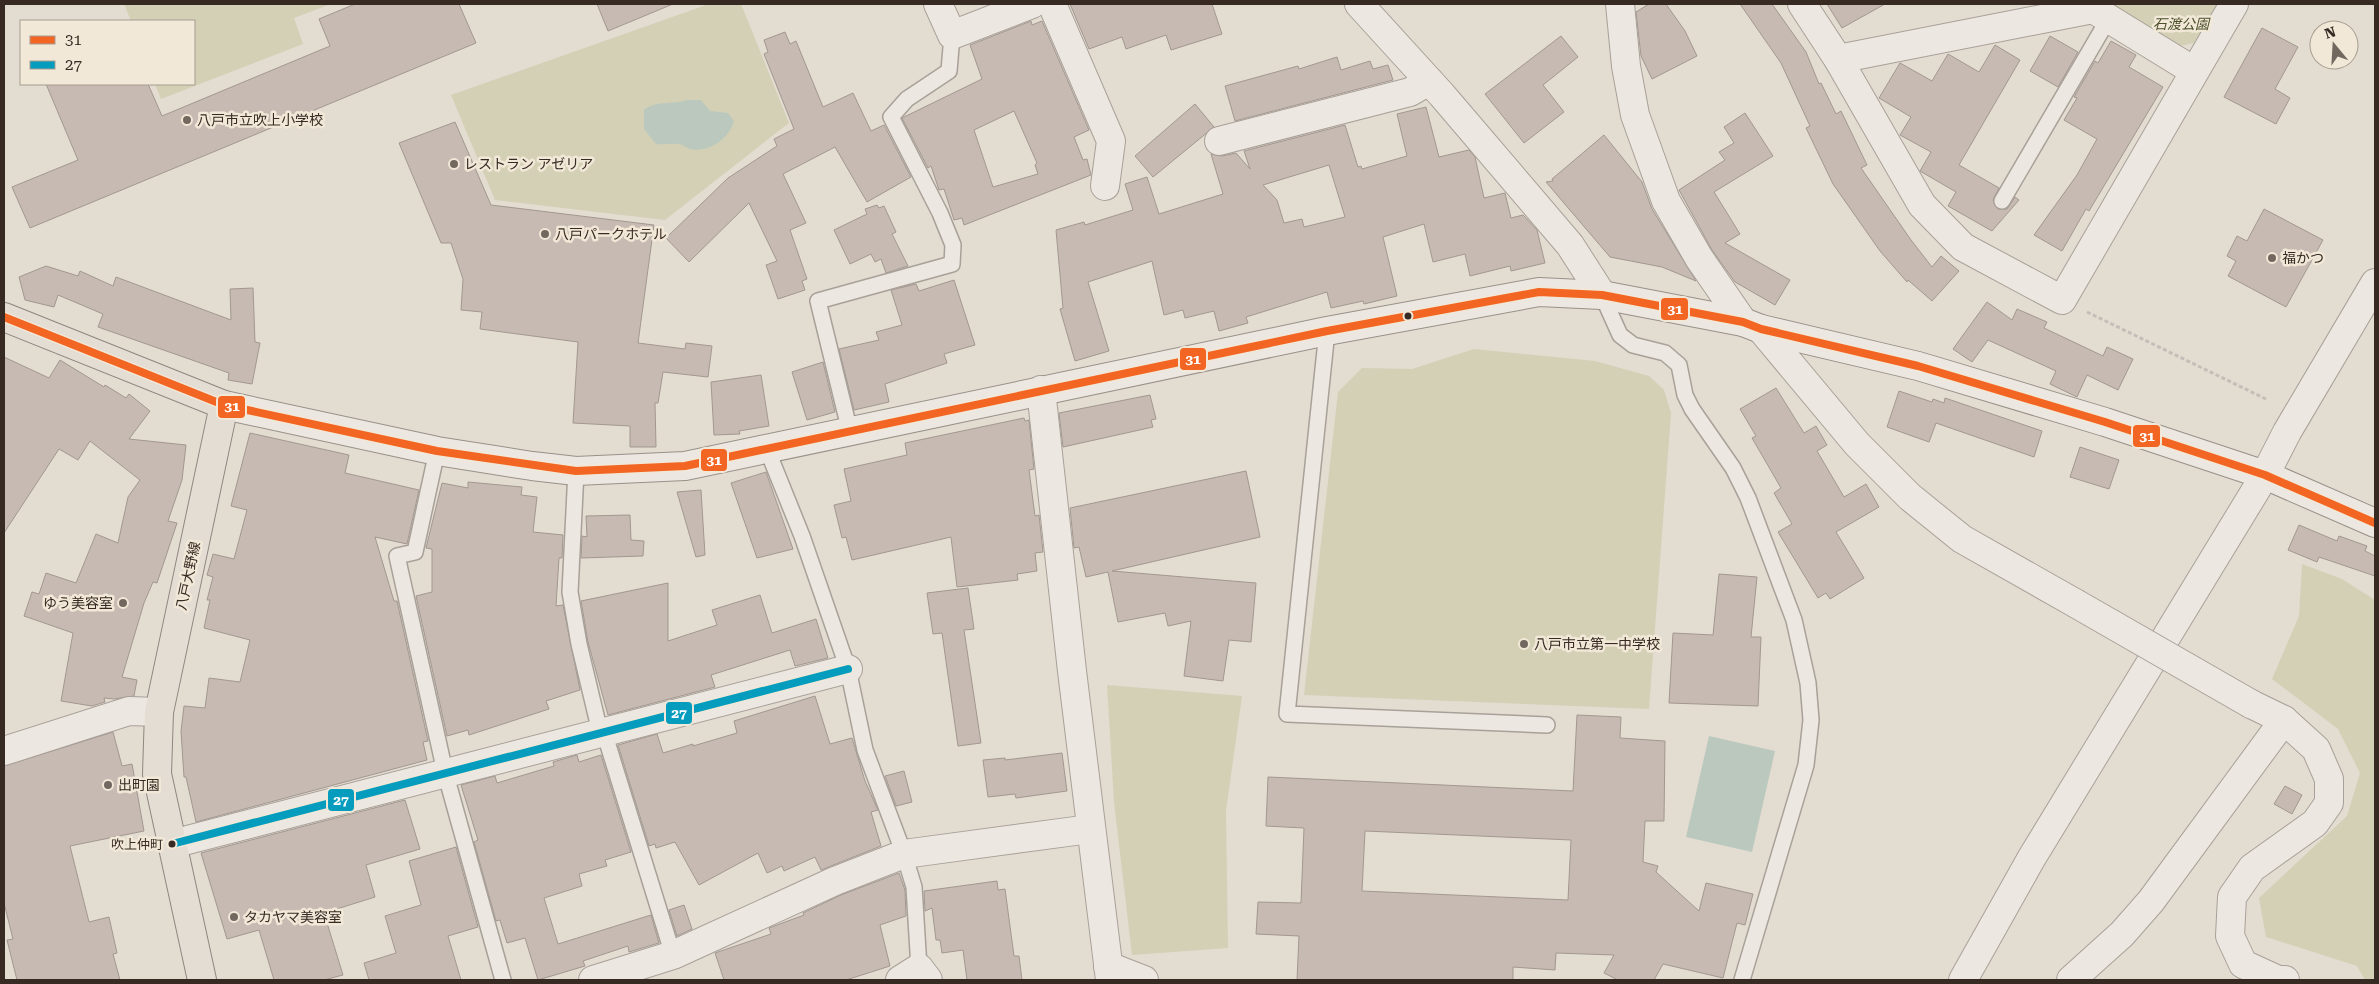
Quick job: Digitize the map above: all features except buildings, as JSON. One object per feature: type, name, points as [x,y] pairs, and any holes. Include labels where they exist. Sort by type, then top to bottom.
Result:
[{"type":"main road","points":[[4,317],[224,405]]},
{"type":"main road","name":"八戸大野線","points":[[202,980],[157,774],[159,712],[224,405]]},
{"type":"street","points":[[938,4],[952,35],[1032,4]]},
{"type":"street","points":[[1052,4],[1111,141],[1104,186]]},
{"type":"street","points":[[1359,4],[1429,81],[1570,245],[1602,295]]},
{"type":"street","points":[[1620,4],[1626,66],[1635,115],[1666,201],[1699,258],[1752,325],[1857,444],[1910,497],[1962,539],[2251,704],[2284,720],[2316,749],[2329,779],[2329,803],[2315,823],[2252,868],[2232,897],[2230,936],[2243,964],[2278,980],[2285,980]]},
{"type":"street","points":[[1802,4],[1838,59],[1922,205],[1963,247],[2062,300],[2234,4]]},
{"type":"street","points":[[1838,59],[2099,10],[2194,71]]},
{"type":"street","points":[[1219,141],[1410,92],[1429,81]]},
{"type":"street","points":[[1963,980],[2031,859],[2265,474],[2287,432],[2375,282]]},
{"type":"street","points":[[224,405],[437,451],[576,471],[685,466],[1327,331],[1539,292],[1602,295],[1752,325],[1918,366],[2105,422],[2265,474],[2375,523]]},
{"type":"street","points":[[1041,390],[1090,829],[1109,973],[1144,980]]},
{"type":"street","points":[[172,844],[848,669]]},
{"type":"street","points":[[4,751],[129,711],[159,712]]},
{"type":"street","points":[[2071,980],[2122,934],[2151,901],[2284,720]]},
{"type":"street","points":[[593,980],[673,955],[835,881],[904,854],[1090,829]]},
{"type":"lane","points":[[2002,200],[2099,10]]},
{"type":"lane","points":[[850,432],[818,301],[952,264],[953,245],[940,212],[891,116],[907,99],[949,71],[952,35]]},
{"type":"lane","points":[[1602,295],[1620,335],[1633,344],[1665,353],[1679,365],[1685,395],[1692,409],[1733,468],[1748,498],[1794,620],[1808,683],[1811,720],[1806,765],[1742,980]]},
{"type":"lane","points":[[1327,331],[1287,714],[1547,726]]},
{"type":"lane","points":[[767,449],[802,536],[848,669],[866,750],[914,887],[915,976]]},
{"type":"lane","points":[[437,451],[415,552],[397,556],[445,772],[503,980]]},
{"type":"lane","points":[[576,471],[570,592],[579,644],[602,732],[673,955]]},
{"type":"path","points":[[2062,300],[2266,399]]},
{"type":"green space","points":[[124,4],[331,4],[294,18],[303,44],[161,99],[155,85],[195,85],[195,20],[131,20]]},
{"type":"green space","points":[[709,4],[741,4],[789,123],[665,220],[495,200],[451,95]]},
{"type":"green space","name":"石渡公園","points":[[2109,4],[2218,4],[2194,43],[2180,46]]},
{"type":"green space","points":[[1474,349],[1595,361],[1649,376],[1664,390],[1671,413],[1649,709],[1304,695],[1338,392],[1362,368],[1412,369]]},
{"type":"green space","points":[[2302,564],[2342,579],[2375,600],[2375,980],[2365,980],[2357,966],[2266,937],[2259,898],[2347,816],[2360,773],[2338,729],[2272,679],[2299,616]]},
{"type":"green space","points":[[1107,685],[1242,696],[1226,811],[1228,948],[1132,955],[1114,802]]},
{"type":"shaded area","points":[[701,100],[710,111],[728,113],[734,121],[728,134],[711,147],[697,150],[679,144],[656,144],[644,129],[644,110],[654,105]]},
{"type":"shaded area","points":[[1709,736],[1775,751],[1752,852],[1686,837]]},
{"type":"transit line","name":"31","points":[[4,317],[224,405],[437,451],[576,471],[685,466],[1327,331],[1539,292],[1602,295],[1743,322],[1761,329],[1918,366],[2105,422],[2265,475],[2375,523]]},
{"type":"transit line","name":"27","points":[[172,844],[848,669]]},
{"type":"place","name":"八戸市立吹上小学校","points":[[187,120]]},
{"type":"place","name":"レストラン アゼリア","points":[[454,164]]},
{"type":"place","name":"八戸パークホテル","points":[[545,234]]},
{"type":"place","name":"福かつ","points":[[2272,258]]},
{"type":"place","name":"ゆう美容室","points":[[123,603]]},
{"type":"place","name":"八戸市立第一中学校","points":[[1524,644]]},
{"type":"place","name":"出町園","points":[[108,785]]},
{"type":"place","name":"吹上仲町","points":[[172,844]]},
{"type":"place","name":"タカヤマ美容室","points":[[234,917]]}]
